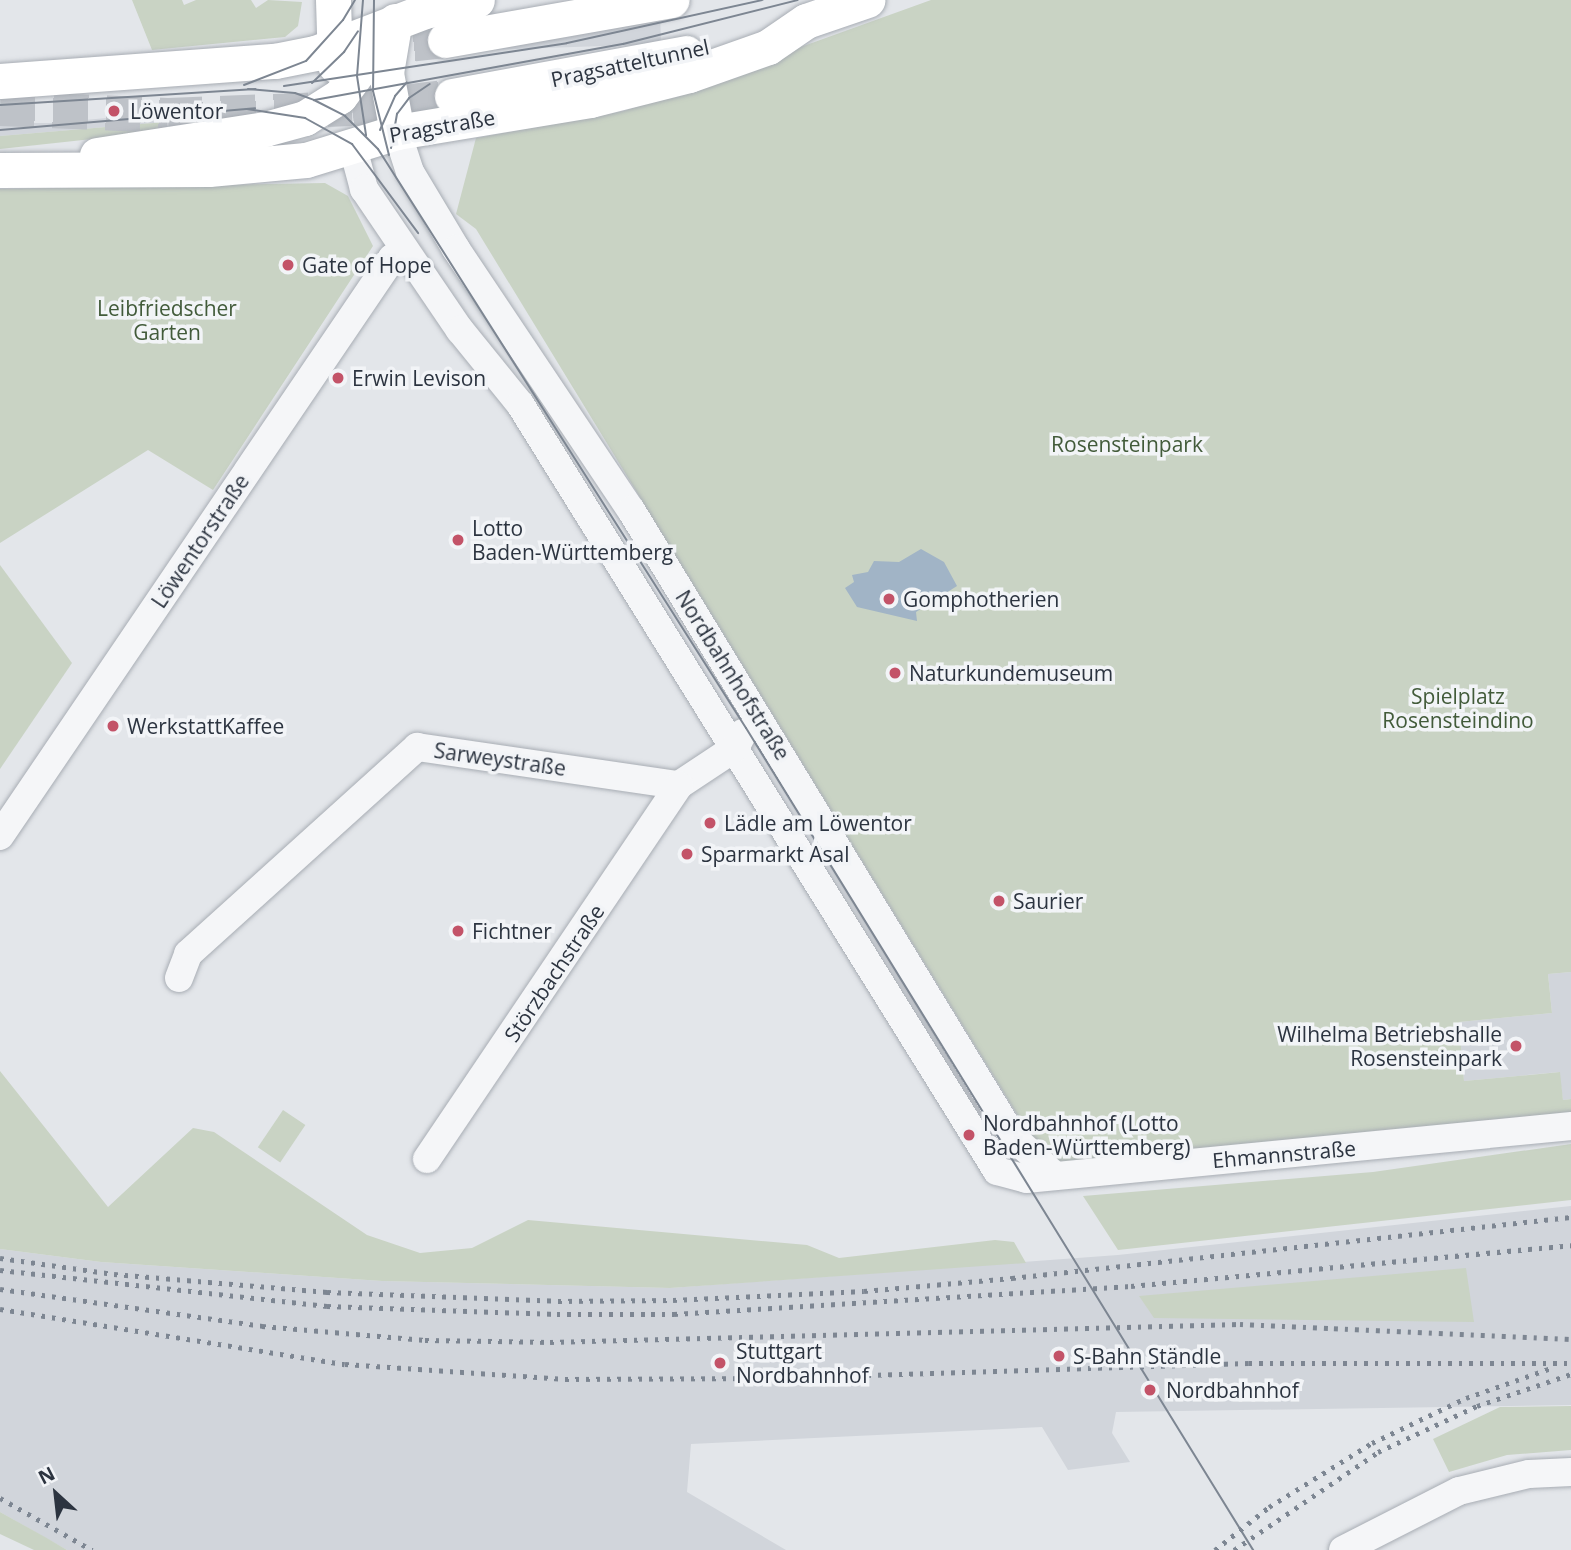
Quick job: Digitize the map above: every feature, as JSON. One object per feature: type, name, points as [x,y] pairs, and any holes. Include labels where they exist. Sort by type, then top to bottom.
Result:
[{"type":"main road","points":[[333,0],[333,45],[352,144]]},
{"type":"main road","points":[[0,81],[185,70],[298,57],[333,45],[397,10],[477,0]]},
{"type":"main road","points":[[444,40],[671,0]]},
{"type":"main road","name":"Pragstraße","points":[[0,170],[250,166],[306,160],[397,132],[590,100],[681,78],[768,47],[806,21],[867,0]]},
{"type":"main road","points":[[50,169],[117,149],[279,125],[305,118],[342,88],[397,10]]},
{"type":"main road","points":[[397,10],[386,73],[397,132]]},
{"type":"main road","name":"Pragsatteltunnel","points":[[452,96],[662,59],[806,21]]},
{"type":"main road","points":[[298,57],[397,132]]},
{"type":"street","name":"Nordbahnhofstraße","points":[[397,132],[410,172],[456,249],[547,379],[754,707],[1013,1137],[1054,1175]]},
{"type":"street","name":"Nordbahnhofstraße","points":[[352,144],[364,188],[460,330],[520,404],[997,1171]]},
{"type":"street","name":"Löwentorstraße","points":[[0,836],[392,258],[404,250]]},
{"type":"street","points":[[679,785],[735,748],[754,707]]},
{"type":"street","name":"Sarweystraße","points":[[178,978],[188,954],[417,747],[679,785]]},
{"type":"street","name":"Störzbachstraße","points":[[427,1159],[679,785]]},
{"type":"street","name":"Ehmannstraße","points":[[997,1171],[1026,1179],[1571,1126]]},
{"type":"street","points":[[1343,1550],[1459,1491],[1529,1474],[1571,1472]]},
{"type":"shaded area","points":[[660,13],[661,44],[443,52],[442,21]]},
{"type":"shaded area","points":[[182,111],[183,119],[165,122],[0,136],[0,123],[53,123]]},
{"type":"shaded area","name":"Wilhelma Betriebshalle Rosensteinpark","points":[[1571,972],[1571,1099],[1563,1100],[1559,1072],[1464,1081],[1459,1022],[1552,1013],[1548,974]]},
{"type":"shaded area","points":[[1571,1206],[1571,1405],[1116,1412],[1112,1433],[1130,1462],[1068,1470],[1042,1427],[691,1444],[687,1492],[786,1550],[67,1550],[0,1512],[0,1249],[101,1262],[382,1281],[670,1288],[1118,1255]]},
{"type":"green space","points":[[132,0],[182,0],[184,5],[196,0],[251,0],[256,8],[268,0],[302,2],[298,26],[285,37],[152,50]]},
{"type":"green space","name":"Rosensteinpark","points":[[931,0],[1571,0],[1571,972],[1548,974],[1552,1013],[1459,1022],[1464,1081],[1560,1072],[1563,1100],[1571,1099],[1571,1126],[1054,1175],[476,229],[456,214],[476,138],[624,111]]},
{"type":"green space","points":[[165,122],[166,131],[0,149],[0,136]]},
{"type":"green space","name":"Leibfriedscher Garten","points":[[325,183],[348,196],[373,246],[213,490],[148,450],[0,543],[0,189]]},
{"type":"green space","points":[[0,565],[72,663],[0,769]]},
{"type":"green space","points":[[0,1071],[108,1207],[193,1128],[214,1132],[367,1235],[420,1253],[472,1248],[528,1220],[807,1245],[839,1258],[995,1240],[1014,1242],[1026,1263],[670,1288],[382,1281],[101,1262],[0,1249]]},
{"type":"green space","points":[[283,1110],[305,1125],[280,1162],[258,1147]]},
{"type":"green space","points":[[1571,1144],[1571,1200],[1118,1250],[1083,1196],[1373,1172]]},
{"type":"green space","points":[[1466,1268],[1474,1322],[1154,1318],[1139,1296]]},
{"type":"green space","points":[[1571,1406],[1571,1450],[1507,1455],[1449,1472],[1433,1439],[1500,1407]]},
{"type":"green space","points":[[0,1512],[67,1550],[34,1550],[0,1534]]},
{"type":"water","points":[[921,549],[944,562],[957,586],[916,612],[917,621],[857,607],[845,588],[854,582],[852,575],[868,572],[874,561],[899,562]]},
{"type":"tunnel","points":[[361,49],[445,40]]},
{"type":"tunnel","points":[[0,108],[168,115],[352,108],[452,96]]},
{"type":"tram line","points":[[244,85],[306,61],[343,20],[355,0]]},
{"type":"tram line","points":[[363,0],[357,76],[366,135]]},
{"type":"tram line","points":[[374,0],[373,91],[389,155]]},
{"type":"tram line","points":[[284,86],[567,43],[762,0]]},
{"type":"tram line","points":[[314,100],[623,44],[798,0]]},
{"type":"tram line","points":[[312,83],[344,52],[358,31]]},
{"type":"tram line","points":[[380,130],[395,96],[407,82]]},
{"type":"tram line","points":[[391,148],[397,114],[409,98],[430,84]]},
{"type":"tram line","points":[[248,89],[295,93],[314,100],[345,116],[378,149],[746,728],[1253,1550]]},
{"type":"tram line","points":[[0,105],[256,89]]},
{"type":"tram line","points":[[0,130],[255,108]]},
{"type":"tram line","points":[[247,109],[305,118],[352,144],[418,233]]},
{"type":"railway","points":[[0,1258],[114,1274],[327,1292],[558,1301],[673,1300],[864,1291],[1012,1278],[1571,1217]]},
{"type":"railway","points":[[0,1270],[327,1306],[557,1314],[674,1314],[1131,1286],[1571,1245]]},
{"type":"railway","points":[[0,1289],[262,1326],[425,1340],[550,1342],[1240,1324],[1571,1339]]},
{"type":"railway","points":[[0,1309],[345,1364],[565,1379],[773,1378],[1249,1363],[1571,1363]]},
{"type":"railway","points":[[1215,1550],[1269,1507],[1372,1443],[1466,1398],[1554,1367]]},
{"type":"railway","points":[[1234,1550],[1378,1452],[1477,1406],[1571,1374]]},
{"type":"railway","points":[[0,1498],[92,1550]]},
{"type":"place","name":"Löwentor","points":[[114,111]]},
{"type":"place","name":"Gate of Hope","points":[[288,265]]},
{"type":"place","name":"Erwin Levison","points":[[338,378]]},
{"type":"place","name":"Lotto Baden-Württemberg","points":[[458,540]]},
{"type":"place","name":"Gomphotherien","points":[[889,599]]},
{"type":"place","name":"Naturkundemuseum","points":[[895,673]]},
{"type":"place","name":"WerkstattKaffee","points":[[113,726]]},
{"type":"place","name":"Lädle am Löwentor","points":[[710,823]]},
{"type":"place","name":"Sparmarkt Asal","points":[[687,854]]},
{"type":"place","name":"Saurier","points":[[999,901]]},
{"type":"place","name":"Fichtner","points":[[458,931]]},
{"type":"place","name":"Wilhelma Betriebshalle Rosensteinpark","points":[[1516,1046]]},
{"type":"place","name":"Nordbahnhof (Lotto Baden-Württemberg)","points":[[969,1135]]},
{"type":"place","name":"S-Bahn Ständle","points":[[1059,1356]]},
{"type":"place","name":"Stuttgart Nordbahnhof","points":[[720,1363]]},
{"type":"place","name":"Nordbahnhof","points":[[1150,1390]]},
{"type":"park label","name":"Spielplatz Rosensteindino","points":[[1458,708]]}]
